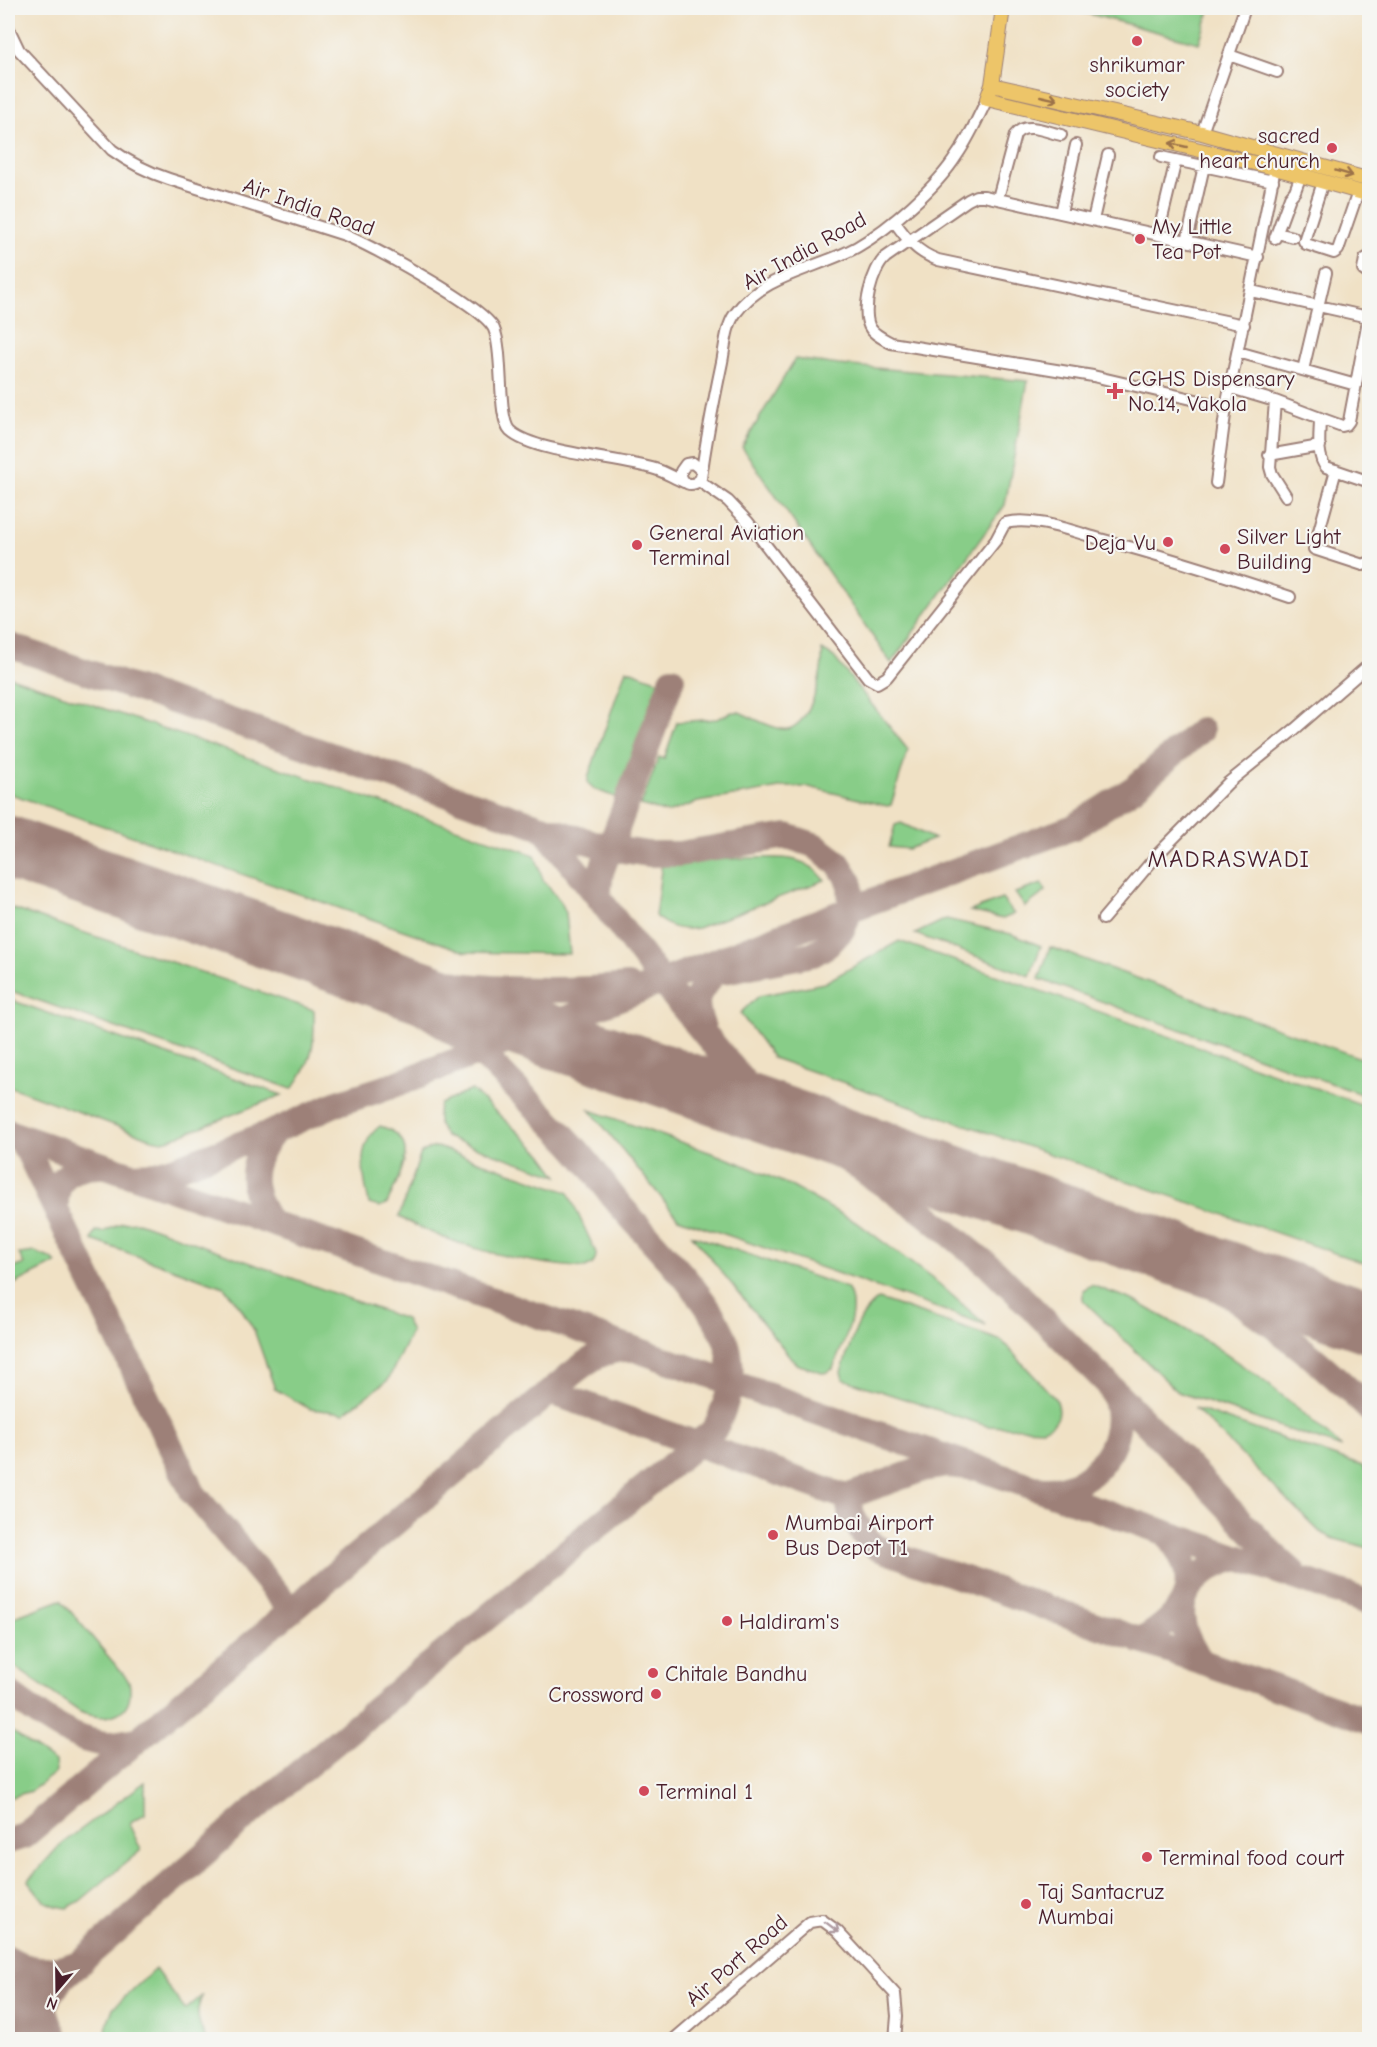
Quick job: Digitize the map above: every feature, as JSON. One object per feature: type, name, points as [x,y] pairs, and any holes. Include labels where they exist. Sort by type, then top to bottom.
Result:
[{"type":"main road","points":[[1003,8],[992,85],[987,99],[1274,174],[1301,175],[1364,194]]},
{"type":"main road","points":[[992,85],[1202,132],[1370,180]]},
{"type":"street","points":[[1202,132],[1245,8]]},
{"type":"street","name":"Air India Road","points":[[8,27],[19,50],[112,150],[124,159],[148,172],[168,179],[345,235],[370,246],[478,310],[490,323],[496,336],[505,417],[508,429],[516,435],[542,446],[655,469],[693,484],[700,475],[727,338],[734,315],[766,287],[799,270],[857,247],[894,221],[931,186],[956,157],[987,99]]},
{"type":"street","points":[[1228,55],[1277,72]]},
{"type":"street","points":[[998,198],[1018,130],[1028,128],[1060,135]]},
{"type":"street","points":[[1061,213],[1076,145]]},
{"type":"street","points":[[1216,483],[1227,407],[1278,154]]},
{"type":"street","points":[[1093,220],[1108,155]]},
{"type":"street","points":[[1161,157],[1204,166],[1274,174]]},
{"type":"street","points":[[1158,235],[1176,160]]},
{"type":"street","points":[[1187,241],[1204,166]]},
{"type":"street","points":[[1293,237],[1276,235],[1301,175]]},
{"type":"street","points":[[1323,182],[1304,241],[1306,244],[1334,253],[1338,250],[1364,194]]},
{"type":"street","points":[[1227,407],[1093,376],[891,343],[871,330],[868,321],[868,300],[872,279],[881,261],[976,196],[984,195],[1258,257]]},
{"type":"street","points":[[894,221],[909,242],[925,255],[938,260],[1244,325]]},
{"type":"street","points":[[1370,256],[1366,256],[1363,270],[1370,275]]},
{"type":"street","points":[[1303,370],[1326,273]]},
{"type":"street","points":[[1231,388],[1275,401],[1342,426],[1346,425],[1350,417],[1369,313],[1319,306],[1251,291]]},
{"type":"street","points":[[1238,352],[1356,385]]},
{"type":"street","points":[[1275,401],[1269,455],[1272,474],[1286,496]]},
{"type":"street","points":[[1320,418],[1320,457],[1326,467],[1370,482]]},
{"type":"street","name":"Air India Road","points":[[684,482],[681,471],[688,464],[708,431]]},
{"type":"street","points":[[1269,455],[1320,446]]},
{"type":"street","points":[[688,464],[697,465],[700,475],[748,522],[868,678],[878,683],[887,677],[996,540],[1005,523],[1018,520],[1061,528],[1191,564],[1290,597]]},
{"type":"street","name":"Air India Road","points":[[655,469],[688,464]]},
{"type":"street","points":[[1336,470],[1314,549],[1363,565],[1370,562]]},
{"type":"street","points":[[1103,919],[1158,854],[1228,783],[1370,664]]},
{"type":"street","name":"Air Port Road","points":[[673,2040],[810,1922],[822,1920],[837,1931],[895,1994],[897,2016],[895,2040]]},
{"type":"green space","points":[[1067,8],[1210,8],[1199,43]]},
{"type":"green space","points":[[795,359],[839,365],[1028,381],[1005,505],[891,663],[742,447]]},
{"type":"green space","points":[[822,650],[834,657],[908,750],[891,805],[887,806],[809,787],[785,787],[698,802],[667,813],[641,805],[659,757],[664,759],[677,722],[717,719],[732,712],[739,712],[782,729],[792,728],[800,722],[818,685]]},
{"type":"green space","points":[[626,669],[664,683],[620,799],[594,789],[588,783],[588,778]]},
{"type":"green space","points":[[8,676],[535,855],[543,880],[561,902],[566,913],[570,954],[466,952],[8,793]]},
{"type":"green space","points":[[901,823],[934,839],[908,849],[889,847],[895,825]]},
{"type":"green space","points":[[780,858],[800,861],[817,871],[825,880],[698,928],[675,928],[655,916],[662,863]]},
{"type":"green space","points":[[1042,884],[1046,891],[1025,907],[1015,893]]},
{"type":"green space","points":[[1002,899],[1014,914],[1003,919],[970,911]]},
{"type":"green space","points":[[8,907],[314,1010],[313,1043],[308,1061],[299,1079],[292,1089],[8,990]]},
{"type":"green space","points":[[946,919],[1011,934],[1041,946],[1030,976],[915,934]]},
{"type":"green space","points":[[899,941],[1369,1107],[1369,1265],[773,1058],[740,1013],[759,996],[824,983]]},
{"type":"green space","points":[[1050,947],[1369,1061],[1369,1097],[1039,979]]},
{"type":"green space","points":[[8,999],[282,1095],[171,1139],[162,1141],[152,1139],[8,1086]]},
{"type":"green space","points":[[472,1090],[542,1154],[558,1176],[446,1137],[438,1121],[440,1104]]},
{"type":"green space","points":[[590,1110],[737,1162],[789,1185],[859,1224],[938,1283],[986,1325],[678,1218]]},
{"type":"green space","points":[[380,1126],[401,1139],[405,1148],[402,1170],[387,1204],[379,1207],[369,1204],[363,1162],[367,1143]]},
{"type":"green space","points":[[437,1147],[568,1192],[596,1253],[594,1263],[585,1268],[513,1258],[443,1238],[399,1217],[421,1153]]},
{"type":"green space","points":[[138,1222],[405,1319],[411,1332],[388,1380],[344,1413],[310,1409],[275,1389],[254,1330],[241,1308],[224,1287],[92,1240],[96,1231],[103,1232],[122,1223]]},
{"type":"green space","points":[[692,1235],[847,1288],[851,1297],[851,1318],[833,1369],[825,1373],[796,1364]]},
{"type":"green space","points":[[35,1252],[56,1263],[8,1287],[8,1270],[24,1264],[19,1254]]},
{"type":"green space","points":[[1091,1285],[1135,1301],[1211,1344],[1259,1377],[1342,1448],[1178,1392],[1083,1300],[1083,1290]]},
{"type":"green space","points":[[879,1299],[1002,1341],[1057,1401],[1059,1411],[1055,1422],[1043,1429],[987,1426],[843,1379],[841,1372],[859,1322],[871,1305]]},
{"type":"green space","points":[[1194,1408],[1362,1466],[1369,1475],[1369,1548],[1335,1539],[1320,1532]]},
{"type":"green space","points":[[61,1600],[129,1681],[128,1702],[117,1714],[100,1717],[80,1712],[8,1662],[8,1617],[9,1619]]},
{"type":"green space","points":[[8,1729],[55,1762],[56,1772],[31,1791],[8,1798]]},
{"type":"green space","points":[[145,1782],[145,1814],[132,1821],[130,1826],[141,1850],[80,1901],[67,1908],[44,1901],[28,1881],[60,1845]]},
{"type":"green space","points":[[155,1969],[185,2010],[203,1995],[198,2017],[206,2039],[110,2039],[106,2028],[113,2008]]},
{"type":"taxiway","points":[[8,645],[542,827],[662,982],[756,1096],[785,1118]]},
{"type":"taxiway","points":[[598,897],[601,872],[672,679]]},
{"type":"taxiway","points":[[132,1175],[156,1174],[176,1168],[275,1131],[335,1104],[391,1086],[851,909],[1074,827],[1134,788],[1201,730]]},
{"type":"taxiway","points":[[542,827],[609,848],[648,854],[679,854],[787,836],[814,845],[838,863],[850,882],[851,909],[842,930],[828,945],[813,954],[724,971]]},
{"type":"taxiway","points":[[41,2040],[44,2009],[59,1981],[261,1804],[714,1430],[723,1412],[731,1373],[729,1352],[723,1334],[698,1295],[619,1204],[568,1140],[489,1061],[459,1036],[399,998],[314,954]]},
{"type":"taxiway","points":[[355,964],[413,978],[465,986],[520,990],[576,990],[628,986]]},
{"type":"taxiway","points":[[703,1028],[698,1011],[698,998],[703,987],[715,973]]},
{"type":"taxiway","points":[[768,1115],[833,1150],[922,1211],[994,1270],[1294,1573]]},
{"type":"taxiway","points":[[270,1222],[257,1198],[254,1176],[255,1165],[260,1154],[275,1131]]},
{"type":"taxiway","points":[[8,1132],[978,1468]]},
{"type":"taxiway","points":[[10,1134],[20,1140],[28,1152],[193,1493],[291,1610]]},
{"type":"taxiway","points":[[56,1210],[58,1189],[67,1175],[82,1168],[103,1166]]},
{"type":"taxiway","points":[[1107,1230],[1192,1273],[1240,1302],[1307,1353],[1370,1410]]},
{"type":"taxiway","points":[[8,1841],[24,1836],[577,1370],[590,1360],[605,1353],[631,1349]]},
{"type":"taxiway","points":[[1041,1489],[1061,1488],[1076,1483],[1087,1477],[1105,1458],[1111,1447],[1118,1422],[1117,1406],[1110,1387]]},
{"type":"taxiway","points":[[551,1392],[846,1497],[923,1469],[948,1465],[978,1468],[1370,1603]]},
{"type":"taxiway","points":[[846,1497],[857,1525],[877,1548],[1370,1721]]},
{"type":"taxiway","points":[[1140,1641],[1170,1618],[1186,1594],[1188,1580],[1185,1566],[1178,1550],[1166,1533]]},
{"type":"taxiway","points":[[1202,1662],[1184,1628],[1182,1613],[1185,1598],[1191,1586],[1202,1574],[1237,1558]]},
{"type":"taxiway","points":[[8,1693],[43,1718],[80,1738],[108,1744],[136,1740]]},
{"type":"taxiway","points":[[8,1958],[34,1969],[60,1968],[79,1964]]},
{"type":"taxiway","points":[[8,1980],[8,2009]]},
{"type":"runway","points":[[8,847],[1370,1322]]},
{"type":"runway","points":[[8,1979],[37,2040]]},
{"type":"place","name":"shrikumar society","points":[[1137,41]]},
{"type":"place","name":"sacred heart church","points":[[1332,148]]},
{"type":"place","name":"My Little Tea Pot","points":[[1140,239]]},
{"type":"place","name":"CGHS Dispensary No.14, Vakola","points":[[1115,391]]},
{"type":"place","name":"Deja Vu","points":[[1168,542]]},
{"type":"place","name":"General Aviation Terminal","points":[[637,545]]},
{"type":"place","name":"Silver Light Building","points":[[1225,549]]},
{"type":"place","name":"Mumbai Airport Bus Depot T1","points":[[773,1535]]},
{"type":"place","name":"Haldiram's","points":[[727,1621]]},
{"type":"place","name":"Chitale Bandhu","points":[[653,1673]]},
{"type":"place","name":"Crossword","points":[[656,1694]]},
{"type":"place","name":"Terminal 1","points":[[644,1791]]},
{"type":"place","name":"Terminal food court","points":[[1147,1857]]},
{"type":"place","name":"Taj Santacruz Mumbai","points":[[1026,1904]]},
{"type":"district","name":"MADRASWADI","points":[[1229,859]]}]
